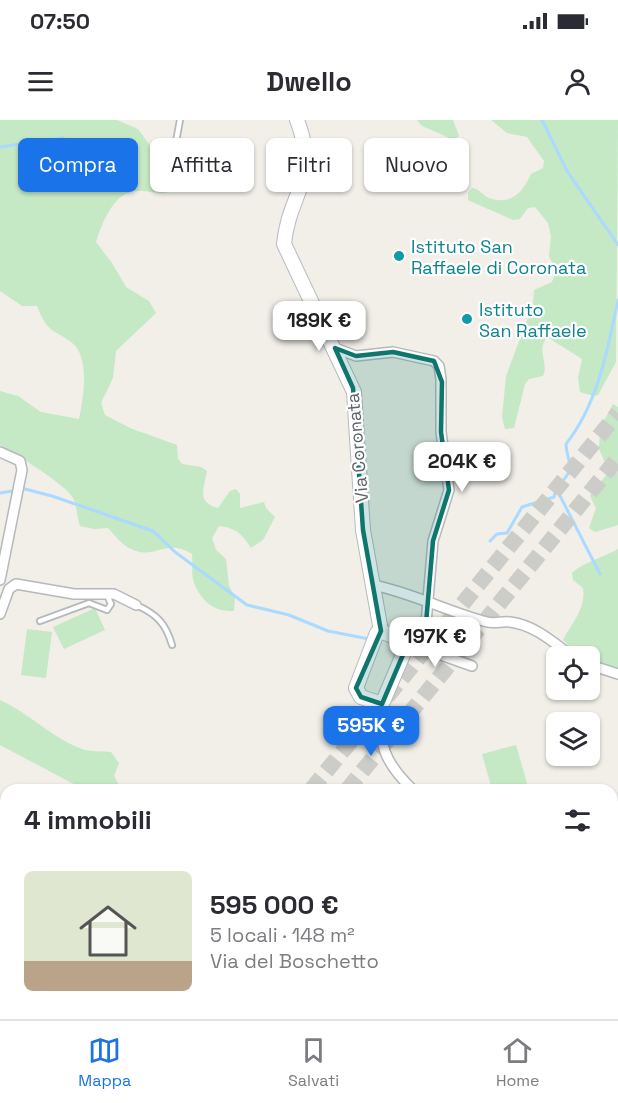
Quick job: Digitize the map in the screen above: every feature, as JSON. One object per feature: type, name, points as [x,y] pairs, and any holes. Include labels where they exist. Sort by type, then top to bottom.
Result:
[{"type":"street","name":"Via Coronata","points":[[297,120],[305,150],[305,170],[284,244],[354,392],[363,530],[381,631]]},
{"type":"street","points":[[335,348],[356,356],[393,352],[434,362],[439,366],[442,382],[441,432],[449,490],[433,541],[425,635],[413,645],[382,704],[380,725],[384,755],[408,784]]},
{"type":"street","points":[[0,452],[20,461],[22,470],[0,580]]},
{"type":"street","points":[[0,614],[9,589],[16,585],[74,594],[114,594],[136,605]]},
{"type":"street","points":[[373,585],[428,600],[488,622],[510,622],[529,628],[559,646]]},
{"type":"street","points":[[382,704],[361,697],[356,688],[377,633],[381,631],[472,666]]},
{"type":"street","points":[[600,668],[618,674]]},
{"type":"lane","points":[[176,138],[180,120]]},
{"type":"lane","points":[[40,621],[89,603],[107,610],[111,604],[106,595]]},
{"type":"lane","points":[[136,605],[158,616],[168,632],[172,645]]},
{"type":"highlighted area","points":[[335,348],[356,356],[393,352],[434,361],[442,382],[441,432],[449,490],[433,541],[425,635],[418,647],[408,643],[382,704],[361,697],[356,688],[381,631],[363,530],[353,388]]},
{"type":"green space","points":[[0,120],[117,120],[138,129],[150,146],[150,192],[138,191],[138,138],[18,138],[18,192],[130,192],[110,209],[96,242],[126,287],[149,301],[156,313],[116,351],[113,378],[101,403],[105,415],[130,428],[177,445],[178,459],[182,464],[201,467],[207,471],[203,494],[211,505],[218,508],[230,491],[236,489],[240,494],[240,508],[264,502],[266,508],[275,517],[263,540],[251,548],[238,532],[230,528],[219,526],[212,538],[216,550],[226,559],[229,586],[235,597],[234,611],[215,608],[201,596],[193,580],[192,554],[174,548],[138,552],[123,544],[108,528],[94,529],[80,526],[73,498],[69,493],[40,470],[0,445],[0,391],[18,396],[41,412],[79,419],[84,379],[81,357],[77,349],[47,325],[37,306],[22,306],[0,291]]},
{"type":"green space","points":[[417,120],[453,120],[459,136],[449,138],[422,126]]},
{"type":"green space","points":[[491,120],[618,120],[616,362],[598,395],[593,396],[580,392],[578,378],[582,359],[547,337],[542,352],[545,366],[543,376],[529,379],[525,384],[514,428],[505,429],[502,417],[506,376],[533,304],[534,290],[552,282],[556,269],[549,257],[551,236],[548,223],[535,207],[528,208],[520,219],[513,220],[468,200],[468,193],[472,188],[489,198],[510,199],[520,192],[531,174],[543,168],[544,161],[527,137],[507,133]]},
{"type":"green space","points":[[613,404],[618,407],[618,525],[595,532],[589,528],[596,508],[590,496],[606,475],[607,467],[599,449],[600,428]]},
{"type":"green space","points":[[618,549],[618,669],[600,664],[600,646],[569,646],[563,640],[582,602],[583,588],[573,580],[572,573],[581,566]]},
{"type":"green space","points":[[95,608],[105,630],[64,649],[53,627]]},
{"type":"green space","points":[[27,629],[52,632],[46,678],[21,675]]},
{"type":"green space","points":[[0,700],[71,744],[85,750],[111,752],[119,763],[114,776],[119,784],[74,784],[0,745]]},
{"type":"green space","points":[[516,745],[527,784],[490,784],[482,754]]},
{"type":"waterway","points":[[542,120],[567,171],[618,245]]},
{"type":"waterway","points":[[0,147],[18,144]]},
{"type":"waterway","points":[[490,541],[497,534],[507,533],[522,507],[554,497],[568,474],[570,465],[566,444],[594,394],[606,356],[618,300]]},
{"type":"waterway","points":[[556,488],[600,574]]},
{"type":"waterway","points":[[0,493],[25,489],[153,531],[175,552],[247,605],[289,615],[328,631],[369,639]]},
{"type":"tunnel","points":[[316,784],[618,413]]},
{"type":"tunnel","points":[[352,784],[618,458]]},
{"type":"place","name":"Istituto San Raffaele di Coronata","points":[[399,256]]},
{"type":"place","name":"Istituto San Raffaele","points":[[467,319]]}]
